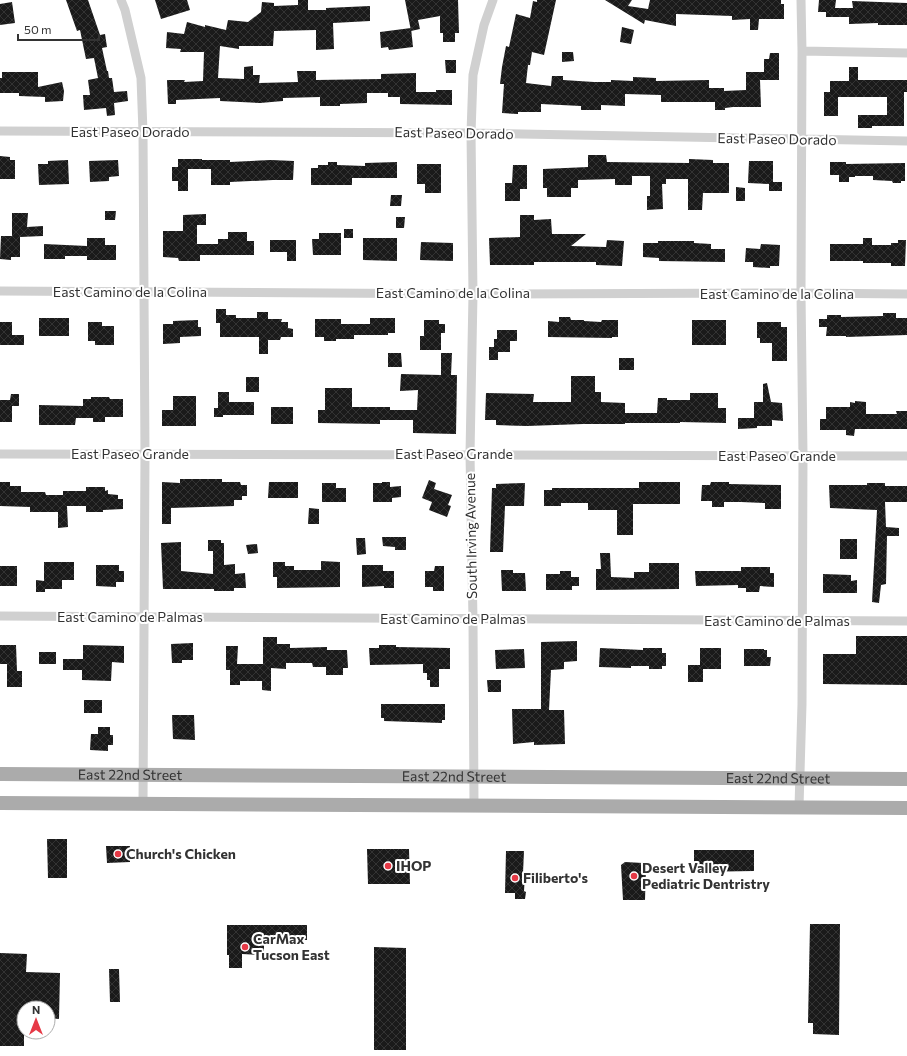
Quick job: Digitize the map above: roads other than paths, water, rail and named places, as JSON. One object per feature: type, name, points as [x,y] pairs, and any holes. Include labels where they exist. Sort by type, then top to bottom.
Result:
[{"type":"main road","name":"East 22nd Street","points":[[0,774],[907,780]]},
{"type":"main road","name":"East 22nd Street","points":[[0,803],[907,808]]},
{"type":"street","points":[[121,0],[125,10],[141,78],[143,132],[145,292],[143,804]]},
{"type":"street","points":[[125,10],[130,0]]},
{"type":"street","points":[[799,807],[803,456],[801,293],[801,0]]},
{"type":"street","name":"South Irving Avenue","points":[[474,805],[470,454],[473,294],[471,133],[473,75],[491,1]]},
{"type":"street","points":[[802,51],[907,53]]},
{"type":"street","name":"East Paseo Dorado","points":[[0,131],[471,133],[907,141]]},
{"type":"street","name":"East Camino de la Colina","points":[[0,291],[473,294],[907,294]]},
{"type":"street","name":"East Paseo Grande","points":[[0,454],[907,456]]},
{"type":"street","name":"East Camino de Palmas","points":[[0,616],[144,616],[473,620],[907,621]]},
{"type":"place","name":"Church's Chicken","points":[[118,854]]},
{"type":"place","name":"IHOP","points":[[388,866]]},
{"type":"place","name":"Desert Valley Pediatric Dentristry","points":[[634,876]]},
{"type":"place","name":"Filiberto's","points":[[515,878]]},
{"type":"place","name":"CarMax Tucson East","points":[[245,947]]}]
